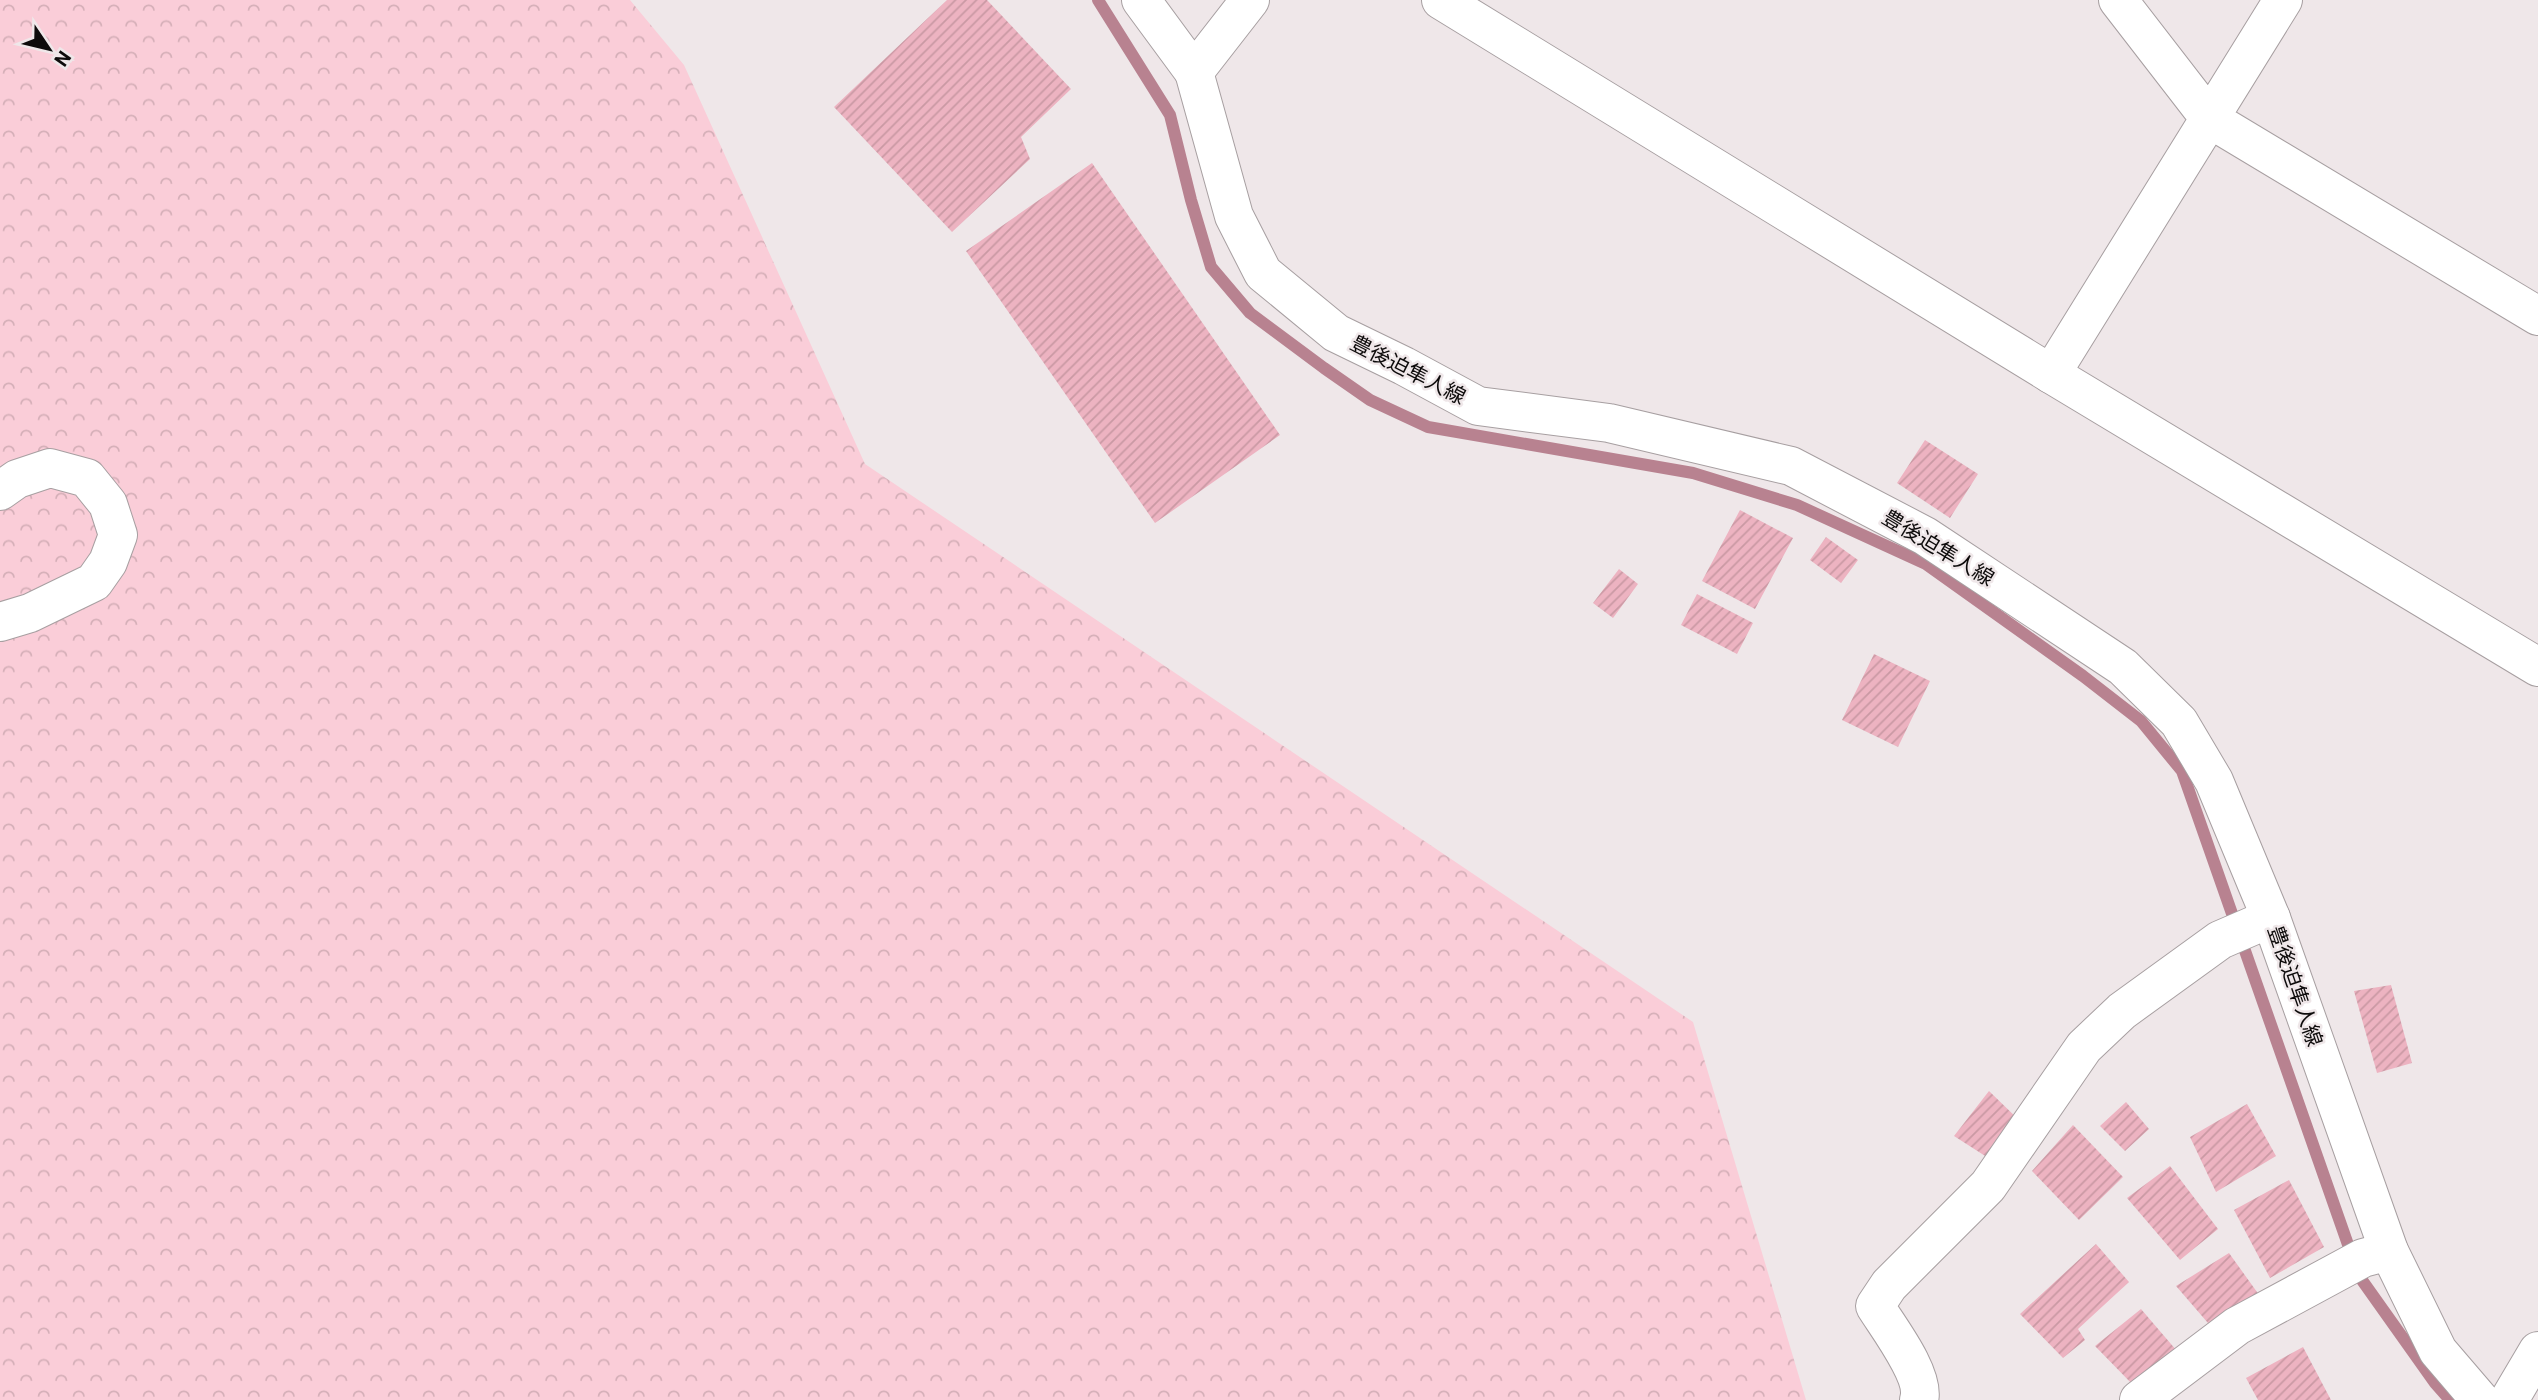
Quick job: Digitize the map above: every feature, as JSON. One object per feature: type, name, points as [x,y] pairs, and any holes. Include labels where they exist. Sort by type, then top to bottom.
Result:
[{"type":"main road","name":"豊後迫隼人線","points":[[1141,0],[1194,72],[1234,216],[1263,273],[1336,333],[1478,406],[1609,424],[1791,466],[1924,536],[2123,667],[2179,722],[2214,781],[2271,918],[2376,1255],[2438,1351],[2480,1400]]},
{"type":"main road","points":[[1194,72],[1250,0]]},
{"type":"main road","points":[[1441,0],[2051,374],[2538,667]]},
{"type":"main road","points":[[2118,0],[2210,119],[2538,316]]},
{"type":"main road","points":[[2051,374],[2283,0]]},
{"type":"main road","points":[[0,491],[17,479],[50,468],[88,478],[108,504],[118,536],[108,562],[94,582],[30,613],[0,622]]},
{"type":"main road","points":[[1919,1400],[1921,1395],[1914,1370],[1875,1306],[1889,1285],[1988,1186],[2084,1048],[2122,1011],[2220,940],[2271,918]]},
{"type":"main road","points":[[2139,1400],[2237,1326],[2320,1280],[2376,1255]]},
{"type":"main road","points":[[2509,1400],[2538,1351]]},
{"type":"green space","points":[[0,0],[630,0],[684,65],[865,464],[1693,1022],[1806,1400],[0,1400]]},
{"type":"building","points":[[947,0],[987,0],[1071,89],[1021,137],[1030,159],[952,232],[834,107]]},
{"type":"building","points":[[1092,163],[1280,435],[1155,523],[966,251]]},
{"type":"building","points":[[1925,440],[1978,474],[1950,518],[1897,483]]},
{"type":"building","points":[[1740,510],[1793,538],[1755,609],[1702,581]]},
{"type":"building","points":[[1826,537],[1858,560],[1841,583],[1810,560]]},
{"type":"building","points":[[1619,569],[1638,584],[1613,618],[1593,603]]},
{"type":"building","points":[[1697,594],[1753,623],[1737,654],[1681,625]]},
{"type":"building","points":[[1874,654],[1930,681],[1898,747],[1842,720]]},
{"type":"building","points":[[2391,985],[2412,1063],[2377,1073],[2354,991]]},
{"type":"building","points":[[1989,1091],[2021,1122],[1993,1161],[1954,1136]]},
{"type":"building","points":[[2126,1102],[2149,1129],[2125,1151],[2100,1126]]},
{"type":"building","points":[[2247,1104],[2276,1156],[2216,1192],[2190,1137]]},
{"type":"building","points":[[2073,1125],[2123,1177],[2079,1220],[2032,1171]]},
{"type":"building","points":[[2170,1166],[2218,1229],[2180,1260],[2127,1198]]},
{"type":"building","points":[[2289,1180],[2324,1247],[2270,1278],[2234,1210]]},
{"type":"building","points":[[2096,1244],[2129,1282],[2078,1329],[2085,1340],[2063,1358],[2020,1314]]},
{"type":"building","points":[[2229,1253],[2262,1299],[2214,1330],[2176,1286]]},
{"type":"building","points":[[2141,1309],[2177,1351],[2133,1385],[2095,1346]]},
{"type":"building","points":[[2303,1347],[2331,1400],[2258,1400],[2246,1378]]},
{"type":"waterway","points":[[1098,0],[1170,115],[1211,267],[1250,313],[1370,400],[1428,427],[1693,473],[1797,505],[1926,564],[2083,676],[2141,721],[2182,771],[2359,1276],[2450,1400]]}]
